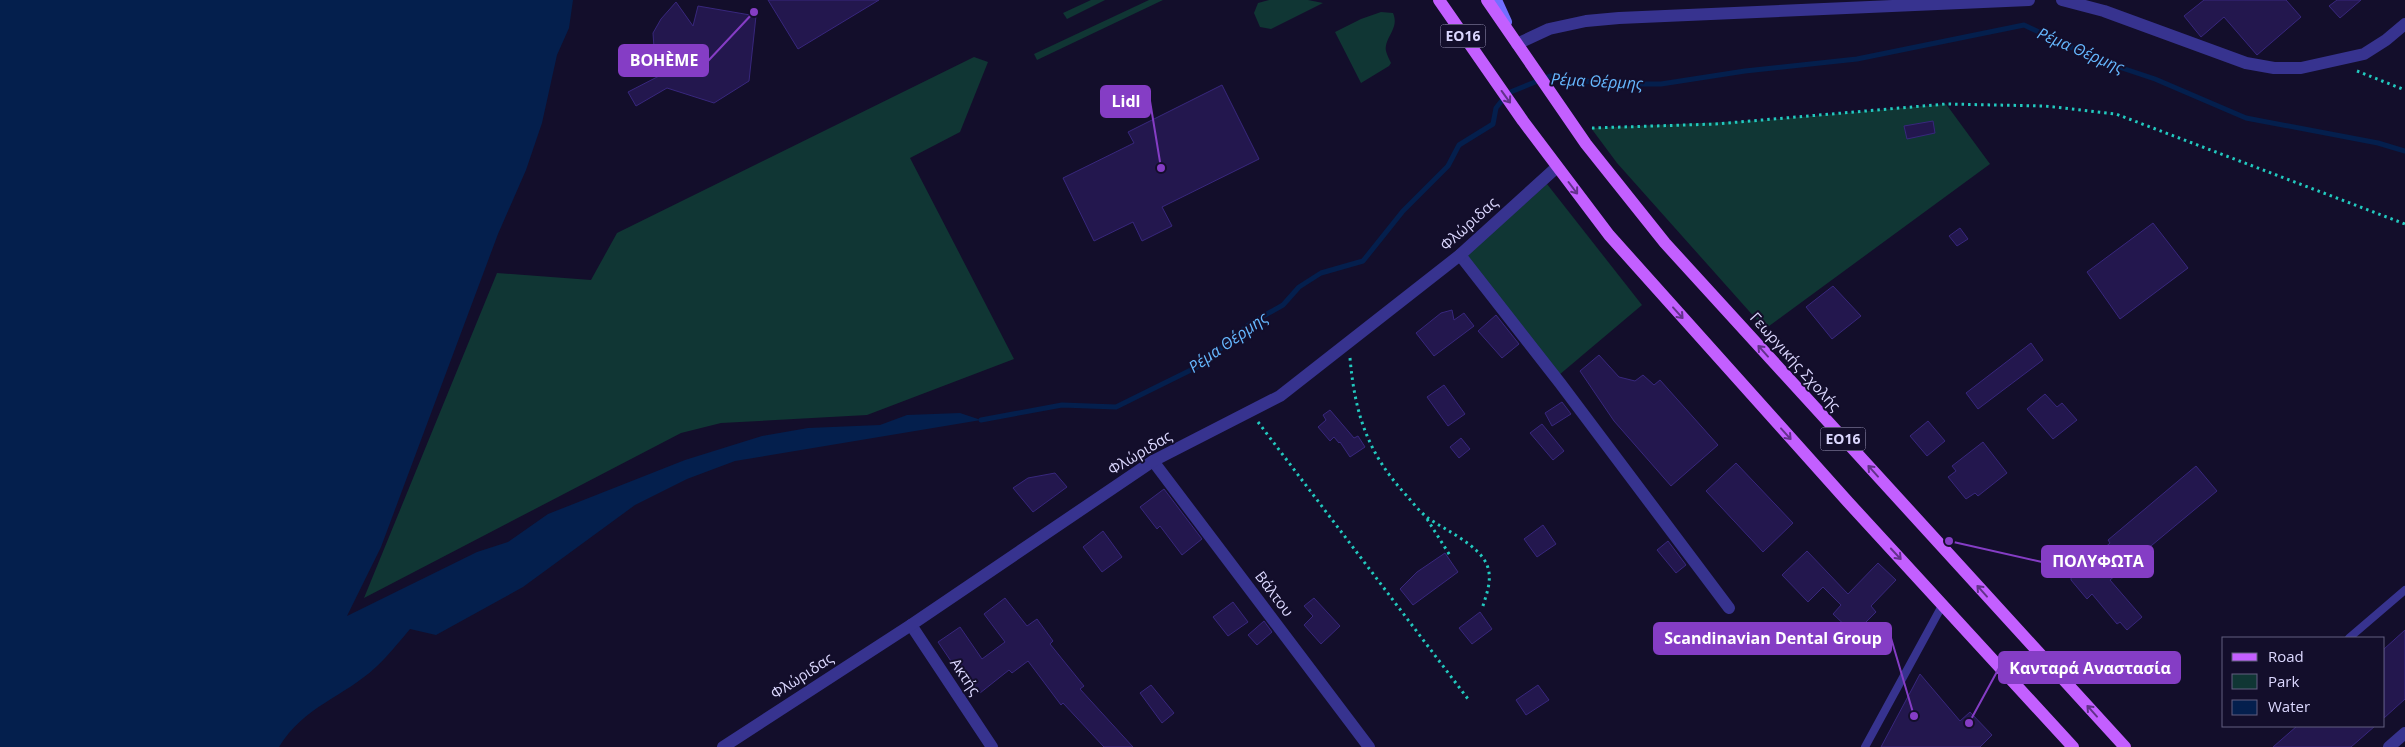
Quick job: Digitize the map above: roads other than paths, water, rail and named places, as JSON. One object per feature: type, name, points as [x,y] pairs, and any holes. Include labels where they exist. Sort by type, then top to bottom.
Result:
[{"type":"main road","name":"ΕΟ16","points":[[1440,0],[1523,121],[1609,235],[2073,747]]},
{"type":"main road","name":"Γεωργικής Σχολής","points":[[1487,0],[1570,122],[1620,189],[1671,250],[2125,747]]},
{"type":"street","points":[[1496,0],[1517,44],[1549,30],[1586,21],[1619,18],[2029,0]]},
{"type":"street","points":[[2062,0],[2104,11],[2246,63],[2274,68],[2301,68],[2364,54],[2386,40],[2405,24]]},
{"type":"street","name":"Φλώριδας","points":[[723,747],[911,625],[1153,461],[1280,396],[1460,255],[1557,166]]},
{"type":"street","points":[[1460,255],[1560,383],[1729,608]]},
{"type":"street","name":"Βάλτου","points":[[1153,461],[1370,747]]},
{"type":"street","name":"Ακτής","points":[[911,625],[992,747]]},
{"type":"street","points":[[2389,747],[2405,733]]},
{"type":"lane","points":[[2350,637],[2405,590]]},
{"type":"lane","points":[[1865,747],[1943,604]]},
{"type":"water","points":[[0,0],[573,0],[569,28],[557,55],[542,123],[526,170],[498,234],[381,547],[347,616],[477,552],[508,542],[548,514],[685,460],[762,436],[808,428],[880,425],[907,415],[960,413],[981,420],[735,461],[687,479],[635,505],[523,587],[436,635],[410,629],[376,667],[300,721],[279,747],[0,747]]},
{"type":"waterway","name":"Ρέμα Θέρμης","points":[[981,420],[1062,405],[1116,407],[1201,365],[1251,323],[1283,305],[1299,287],[1321,273],[1363,261],[1403,211],[1448,166],[1459,145],[1493,124],[1496,108],[1508,93],[1550,76],[1606,84],[1661,84],[1745,71],[1857,59],[2024,25],[2098,60],[2155,79],[2246,118],[2378,143],[2405,151]]},
{"type":"place","name":"BOHÈME","points":[[754,12]]},
{"type":"place","name":"Lidl","points":[[1161,168]]},
{"type":"place","name":"ΠΟΛΥΦΩΤΑ","points":[[1949,541]]},
{"type":"place","name":"Scandinavian Dental Group","points":[[1914,716]]},
{"type":"place","name":"Κανταρά Αναστασία","points":[[1969,723]]}]
